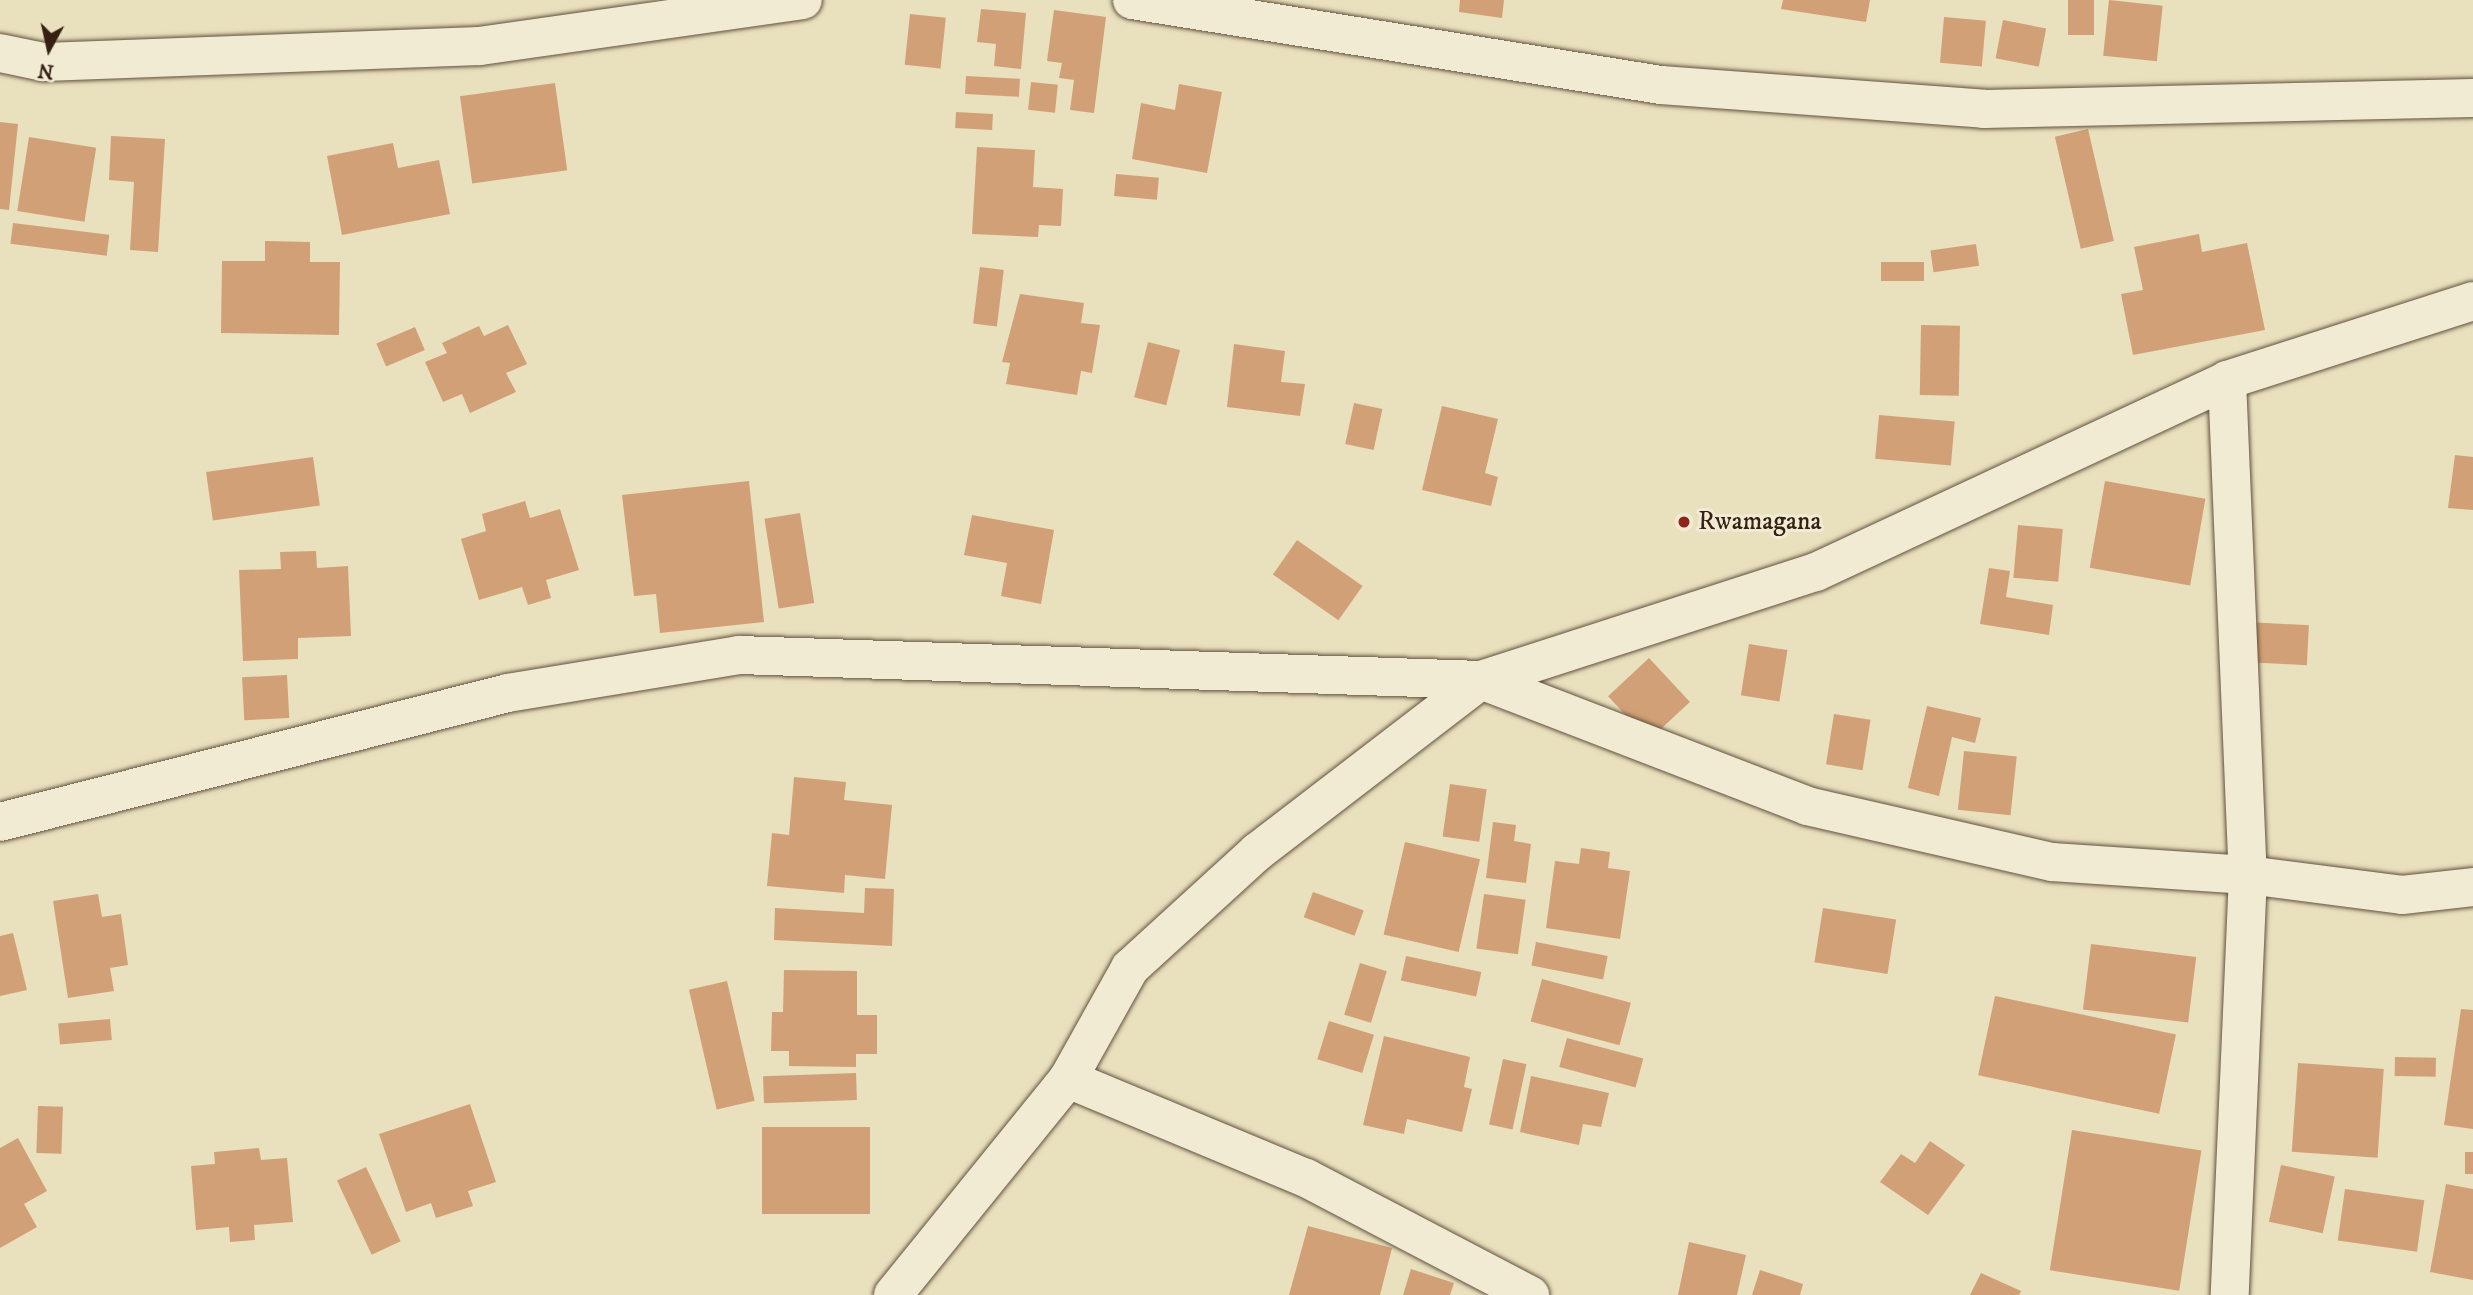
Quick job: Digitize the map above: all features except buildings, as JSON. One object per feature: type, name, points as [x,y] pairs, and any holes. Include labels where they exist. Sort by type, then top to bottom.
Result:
[{"type":"street","points":[[0,53],[44,62],[480,46],[803,0]]},
{"type":"street","points":[[1132,0],[1661,85],[1970,108],[2473,98]]},
{"type":"street","points":[[893,1295],[1068,1079],[1130,968],[1187,910],[1481,680],[1815,572],[2227,380],[2473,301]]},
{"type":"street","points":[[2227,380],[2248,875],[2230,1295]]},
{"type":"street","points":[[0,822],[508,693],[739,655],[1481,680],[1807,806],[2052,862],[2248,875],[2402,895],[2473,887]]},
{"type":"street","points":[[1068,1079],[1306,1178],[1530,1295]]},
{"type":"place","name":"Rwamagana","points":[[1684,522]]}]
